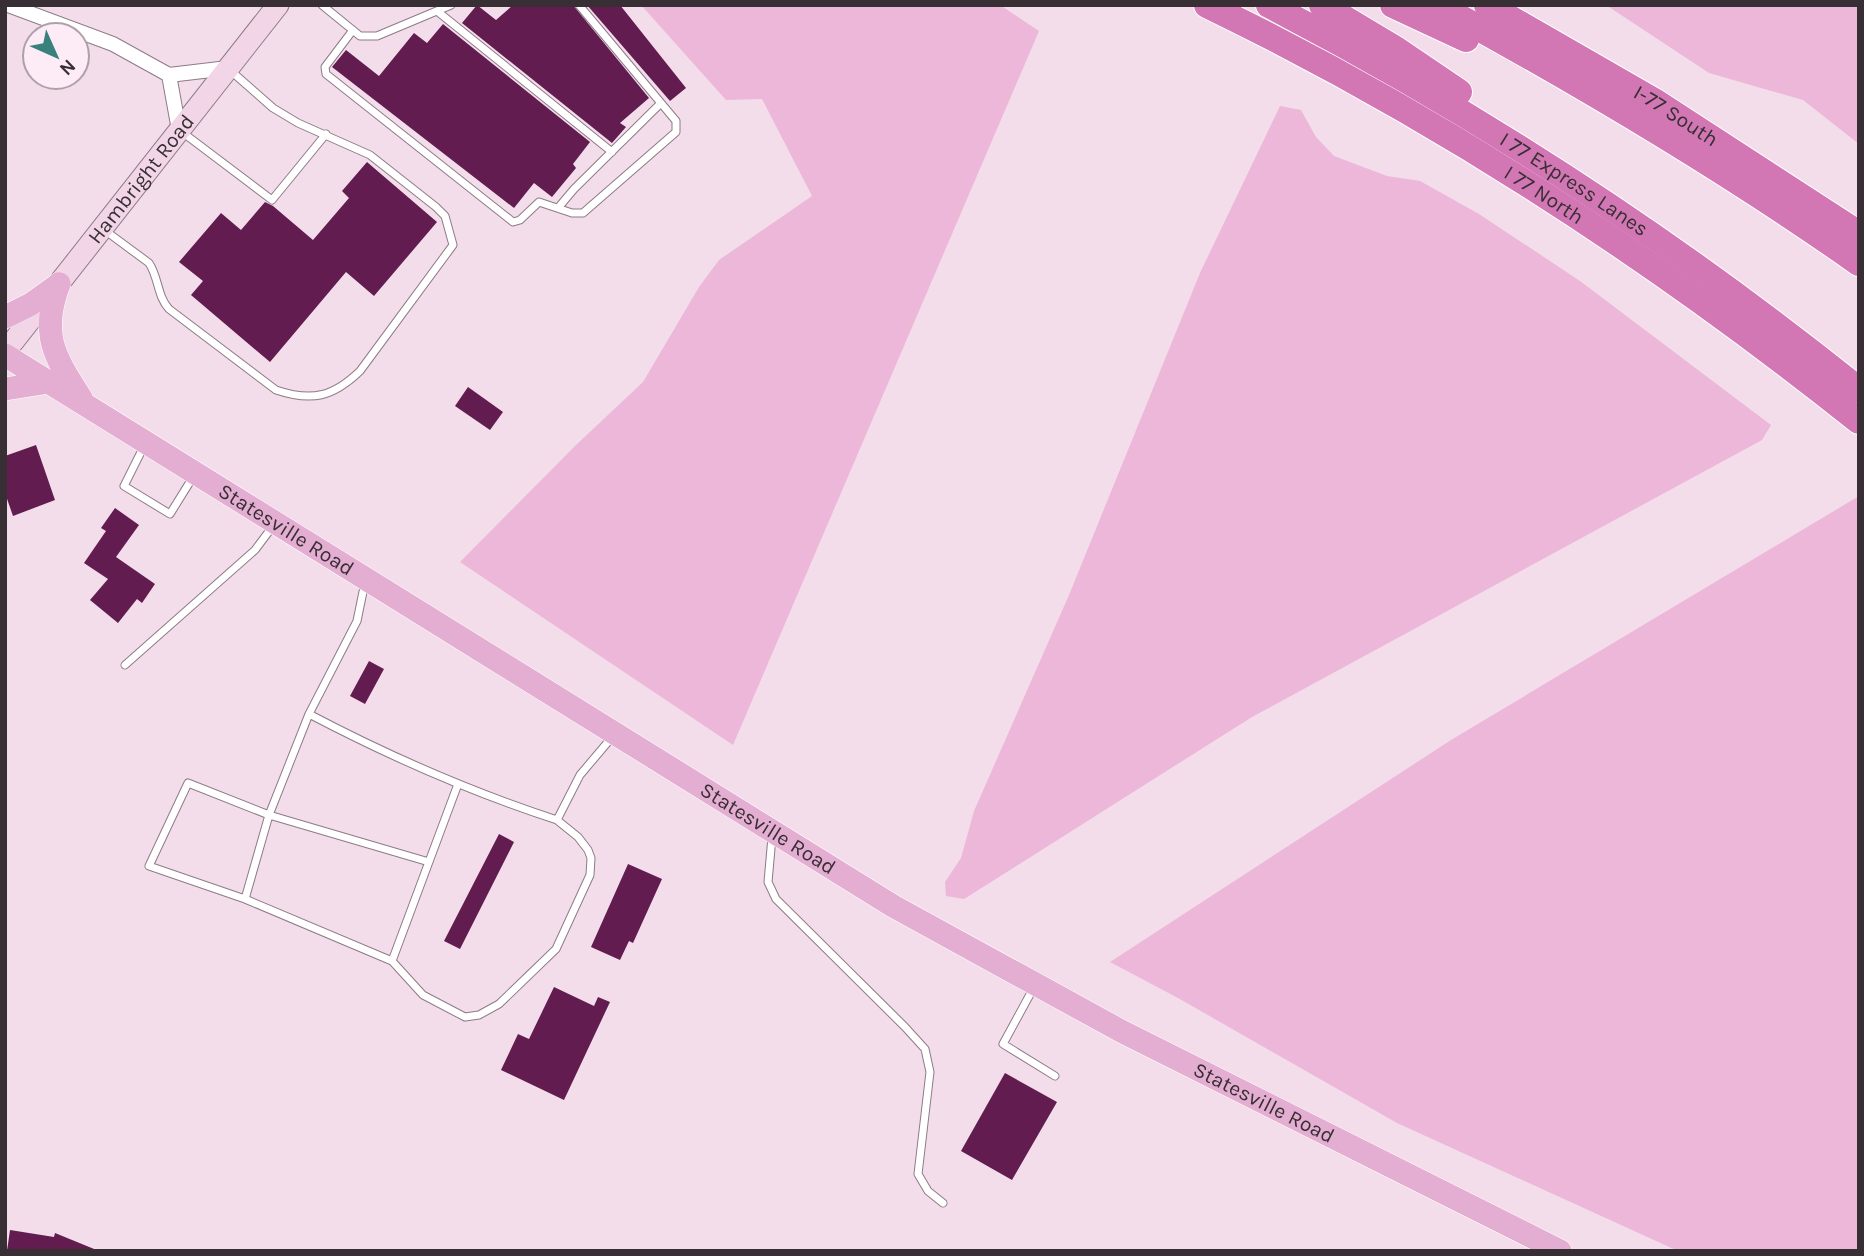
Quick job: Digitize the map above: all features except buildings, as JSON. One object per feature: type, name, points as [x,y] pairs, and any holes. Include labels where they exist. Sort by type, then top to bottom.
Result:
[{"type":"highway","name":"I 77 North","points":[[1207,5],[1377,95],[1520,179],[1660,271],[1859,421]]},
{"type":"highway","name":"I 77 Express Lanes","points":[[1269,5],[1391,70],[1606,203],[1742,299],[1859,390]]},
{"type":"highway","points":[[1322,5],[1440,78],[1606,203]]},
{"type":"highway","points":[[1393,5],[1642,122]]},
{"type":"highway","points":[[1437,5],[1642,122],[1737,181],[1859,263]]},
{"type":"highway","name":"I-77 South","points":[[1487,5],[1654,101],[1859,234]]},
{"type":"main road","name":"Hambright Road","points":[[5,354],[278,5]]},
{"type":"main road","points":[[5,317],[31,304],[59,284]]},
{"type":"main road","points":[[59,284],[50,314],[50,341],[61,368],[84,404]]},
{"type":"main road","name":"Statesville Road","points":[[5,354],[893,906],[1133,1038],[1560,1251]]},
{"type":"main road","points":[[5,389],[49,382]]},
{"type":"street","points":[[8,5],[113,44],[169,75],[228,68]]},
{"type":"street","points":[[169,75],[180,130]]},
{"type":"lane","points":[[322,5],[360,36],[377,36],[451,5]]},
{"type":"lane","points":[[353,30],[325,67],[326,74],[513,222],[520,220],[539,202],[583,213],[676,132],[676,121],[579,5]]},
{"type":"lane","points":[[437,11],[612,152]]},
{"type":"lane","points":[[103,228],[149,263],[154,271],[162,302],[169,309],[276,390],[310,397],[330,394],[360,371],[453,245],[445,216],[370,155],[273,108],[228,68]]},
{"type":"lane","points":[[558,208],[661,103]]},
{"type":"lane","points":[[180,130],[272,200],[326,134]]},
{"type":"lane","points":[[146,442],[124,486],[170,514],[195,473]]},
{"type":"lane","points":[[125,665],[256,550],[275,523]]},
{"type":"lane","points":[[245,899],[270,815],[309,714],[357,621],[365,578]]},
{"type":"lane","points":[[309,714],[369,745],[458,784],[557,820],[588,850],[591,858],[590,875],[556,949],[499,1004],[479,1015],[465,1017],[423,995],[391,961],[245,899],[149,866],[188,783],[270,815],[429,862]]},
{"type":"lane","points":[[557,820],[580,775],[615,733]]},
{"type":"lane","points":[[391,961],[458,784]]},
{"type":"lane","points":[[773,831],[768,882],[776,900],[925,1049],[930,1072],[918,1174],[928,1191],[943,1203]]},
{"type":"lane","points":[[1035,985],[1003,1044],[1055,1076]]},
{"type":"shaded area","points":[[641,5],[1000,5],[1039,31],[733,745],[460,562],[643,382],[699,287],[719,260],[812,196],[762,99],[726,100]]},
{"type":"shaded area","points":[[1606,5],[1859,5],[1859,144],[1803,100],[1709,73]]},
{"type":"shaded area","points":[[1280,106],[1301,110],[1316,137],[1334,156],[1387,176],[1420,181],[1479,214],[1580,281],[1771,425],[1762,440],[1252,717],[964,899],[946,896],[945,882],[961,858],[974,811],[1069,595],[1200,273]]},
{"type":"shaded area","points":[[1859,496],[1859,1251],[1678,1251],[1397,1123],[1110,962],[1451,740]]}]
